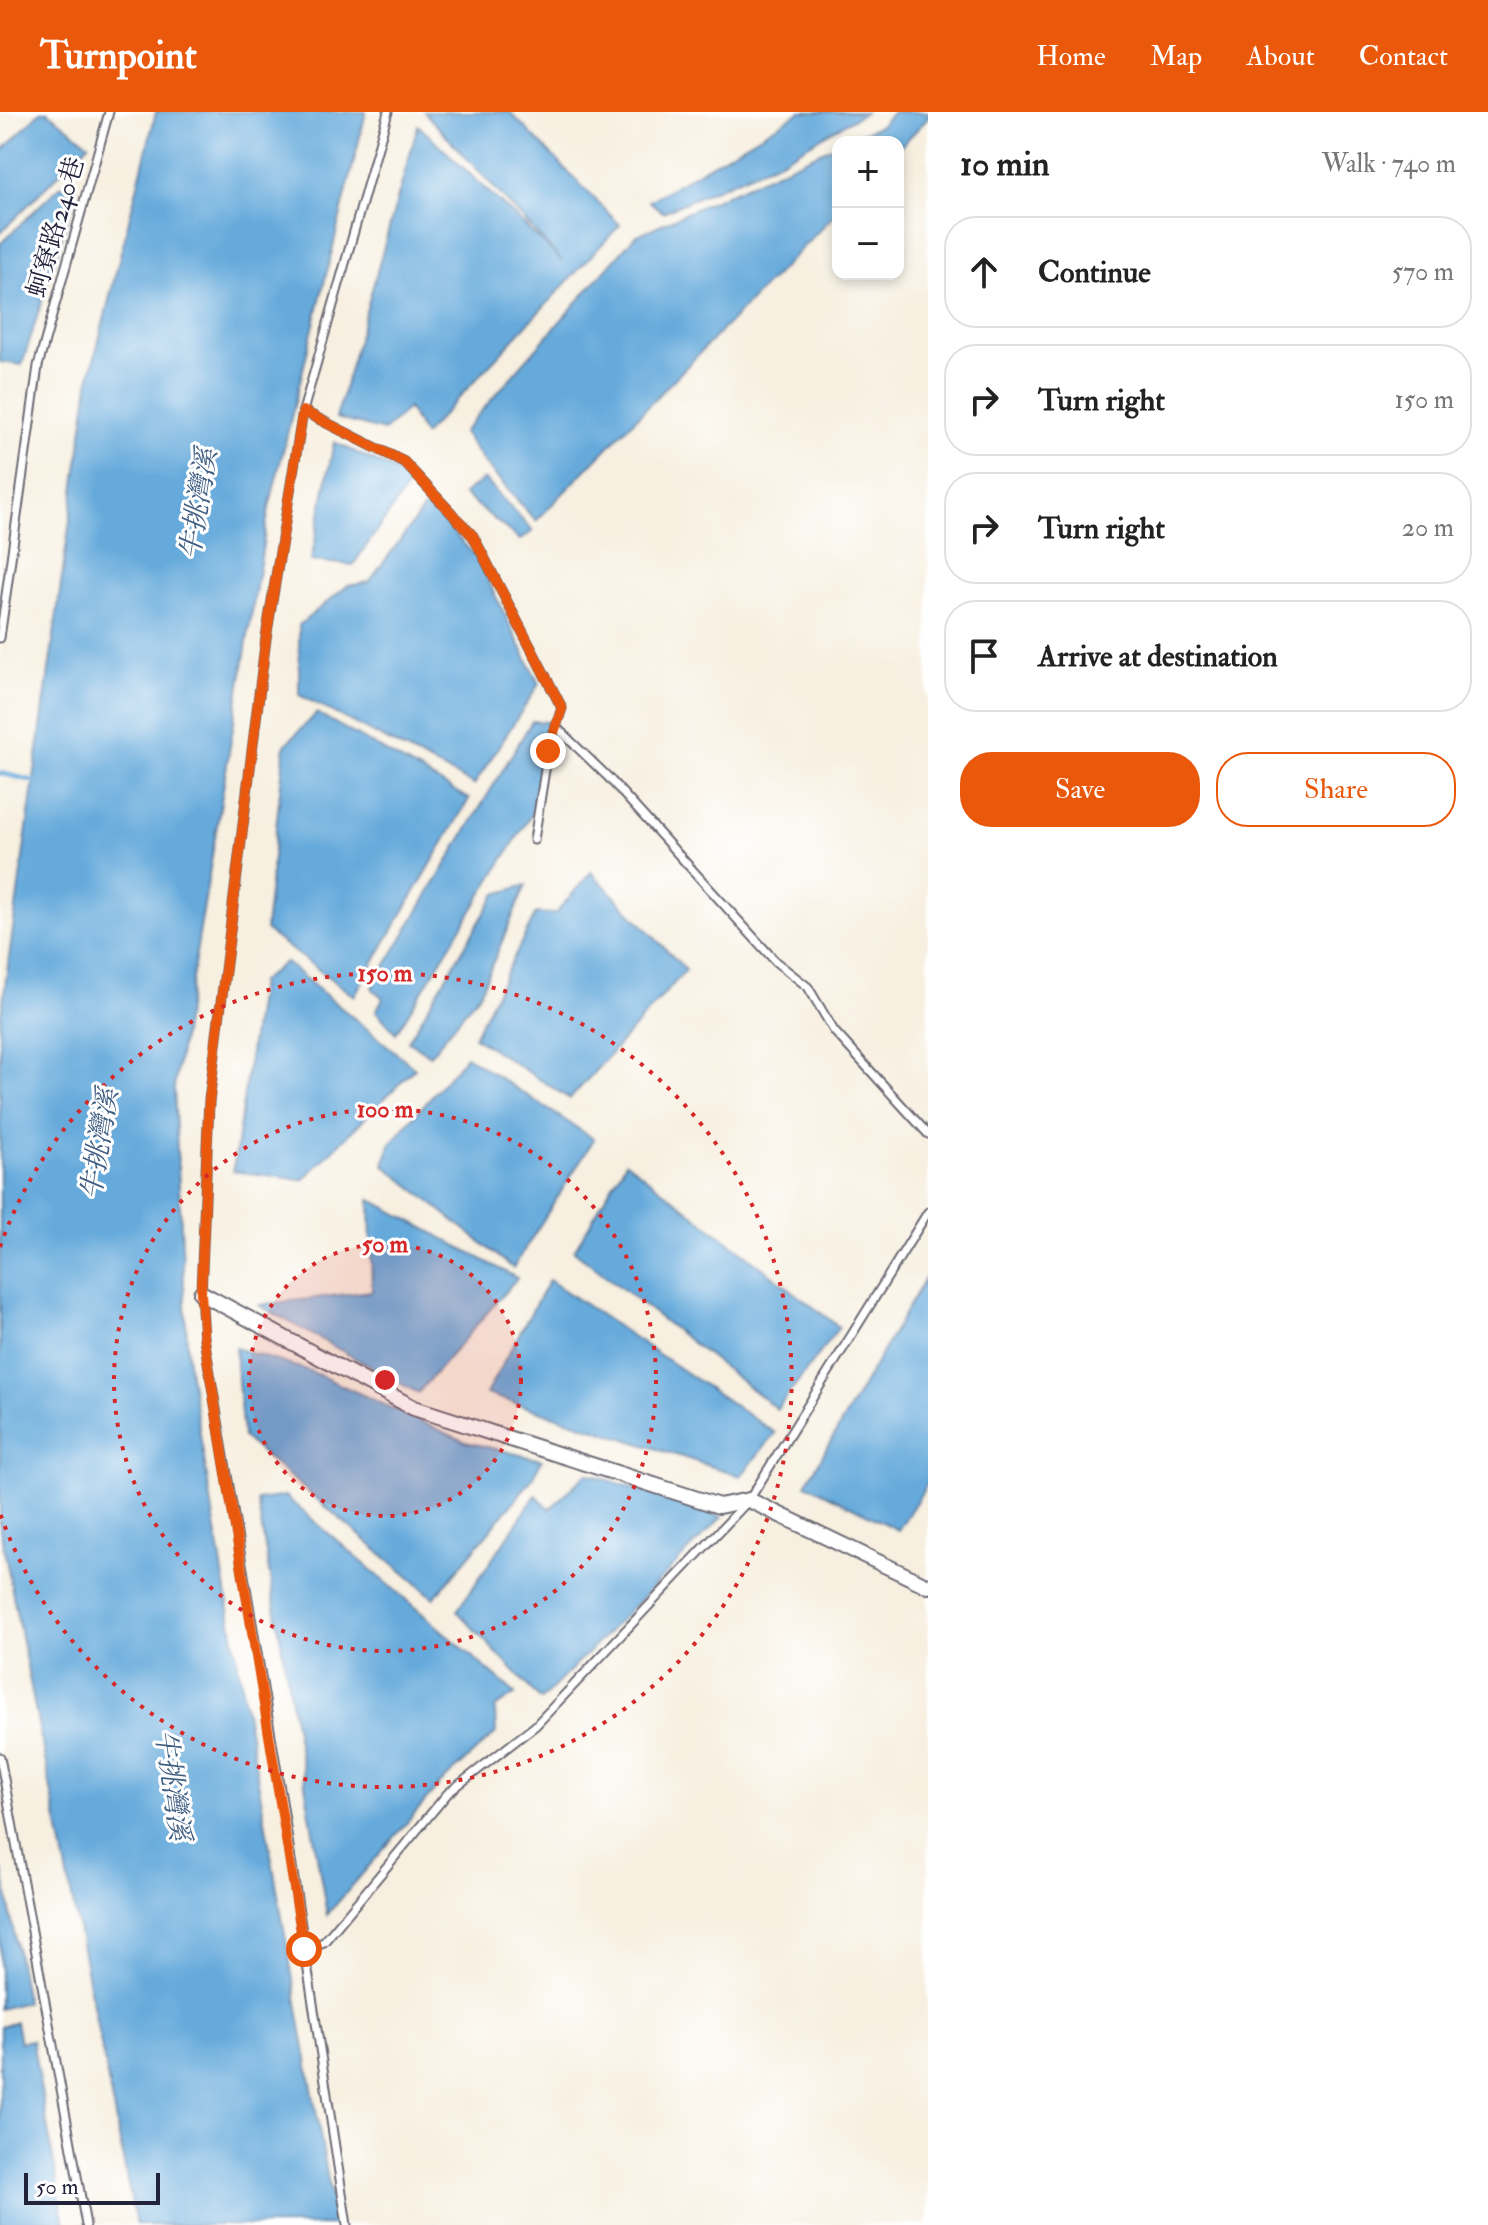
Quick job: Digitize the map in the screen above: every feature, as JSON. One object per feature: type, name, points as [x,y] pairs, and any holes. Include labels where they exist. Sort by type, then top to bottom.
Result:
[{"type":"street","points":[[201,1293],[414,1408],[719,1506],[749,1500],[928,1586]]},
{"type":"lane","name":"蚵寮路240巷","points":[[0,638],[38,366],[109,112]]},
{"type":"lane","points":[[347,2225],[204,1338],[201,1293],[209,1101],[266,638],[303,411],[388,112]]},
{"type":"lane","points":[[303,411],[404,462],[473,536],[562,708],[548,751],[534,840]]},
{"type":"lane","points":[[556,727],[608,777],[776,962],[808,987],[834,1031],[928,1134]]},
{"type":"lane","points":[[304,1949],[324,1942],[448,1793],[535,1726],[749,1500],[928,1212]]},
{"type":"lane","points":[[0,1757],[86,2225]]},
{"type":"water","points":[[40,112],[48,112],[89,144],[0,233],[0,153]]},
{"type":"water","name":"牛挑灣溪","points":[[156,112],[366,112],[269,508],[174,1088],[188,1362],[336,2225],[136,2225],[0,1529],[0,1022],[90,376]]},
{"type":"water","points":[[424,112],[510,112],[620,225],[424,435],[408,408],[384,431],[336,418],[418,125],[562,261]]},
{"type":"water","points":[[800,112],[865,112],[780,161],[663,212],[649,201]]},
{"type":"water","points":[[893,112],[928,112],[928,118],[904,143],[904,136],[856,136],[881,125]]},
{"type":"water","points":[[832,147],[832,217],[536,521],[485,464],[463,432],[635,236]]},
{"type":"water","points":[[60,186],[77,189],[22,365],[0,362],[0,244]]},
{"type":"water","points":[[334,442],[413,479],[353,565],[311,561]]},
{"type":"water","points":[[484,479],[533,531],[520,540],[463,494]]},
{"type":"water","points":[[427,504],[477,558],[539,684],[474,785],[299,695],[299,625],[347,586],[369,582]]},
{"type":"water","points":[[317,713],[469,799],[354,996],[265,930],[285,745]]},
{"type":"water","points":[[532,721],[550,722],[536,807],[396,1033],[376,1011],[383,998],[372,988]]},
{"type":"water","points":[[591,872],[686,970],[570,1099],[474,1037],[536,913],[555,914]]},
{"type":"water","points":[[526,885],[480,993],[430,1055],[408,1041],[496,894]]},
{"type":"water","points":[[285,962],[415,1068],[303,1180],[233,1171],[260,982]]},
{"type":"water","points":[[466,1056],[594,1139],[513,1268],[384,1165],[390,1144]]},
{"type":"water","points":[[626,1162],[839,1327],[777,1409],[574,1251]]},
{"type":"water","points":[[370,1199],[517,1278],[418,1393],[259,1305],[372,1291]]},
{"type":"water","points":[[928,1273],[928,1483],[898,1530],[806,1484]]},
{"type":"water","points":[[549,1280],[775,1433],[741,1476],[486,1394]]},
{"type":"water","points":[[235,1348],[310,1371],[466,1442],[542,1460],[530,1482],[434,1598],[243,1437]]},
{"type":"water","points":[[587,1473],[722,1517],[541,1700],[457,1611],[536,1495],[550,1509]]},
{"type":"water","points":[[285,1496],[516,1694],[495,1708],[496,1733],[441,1783],[327,1915],[257,1500]]},
{"type":"water","points":[[3,1870],[26,2002],[0,2009],[0,1871]]},
{"type":"water","points":[[16,2022],[20,2042],[32,2040],[65,2225],[0,2225],[0,2027]]},
{"type":"waterway","points":[[0,773],[38,782]]},
{"type":"route","points":[[304,1949],[204,1338],[201,1293],[209,1101],[266,638],[303,411],[404,462],[473,536],[562,708],[548,751]]}]
